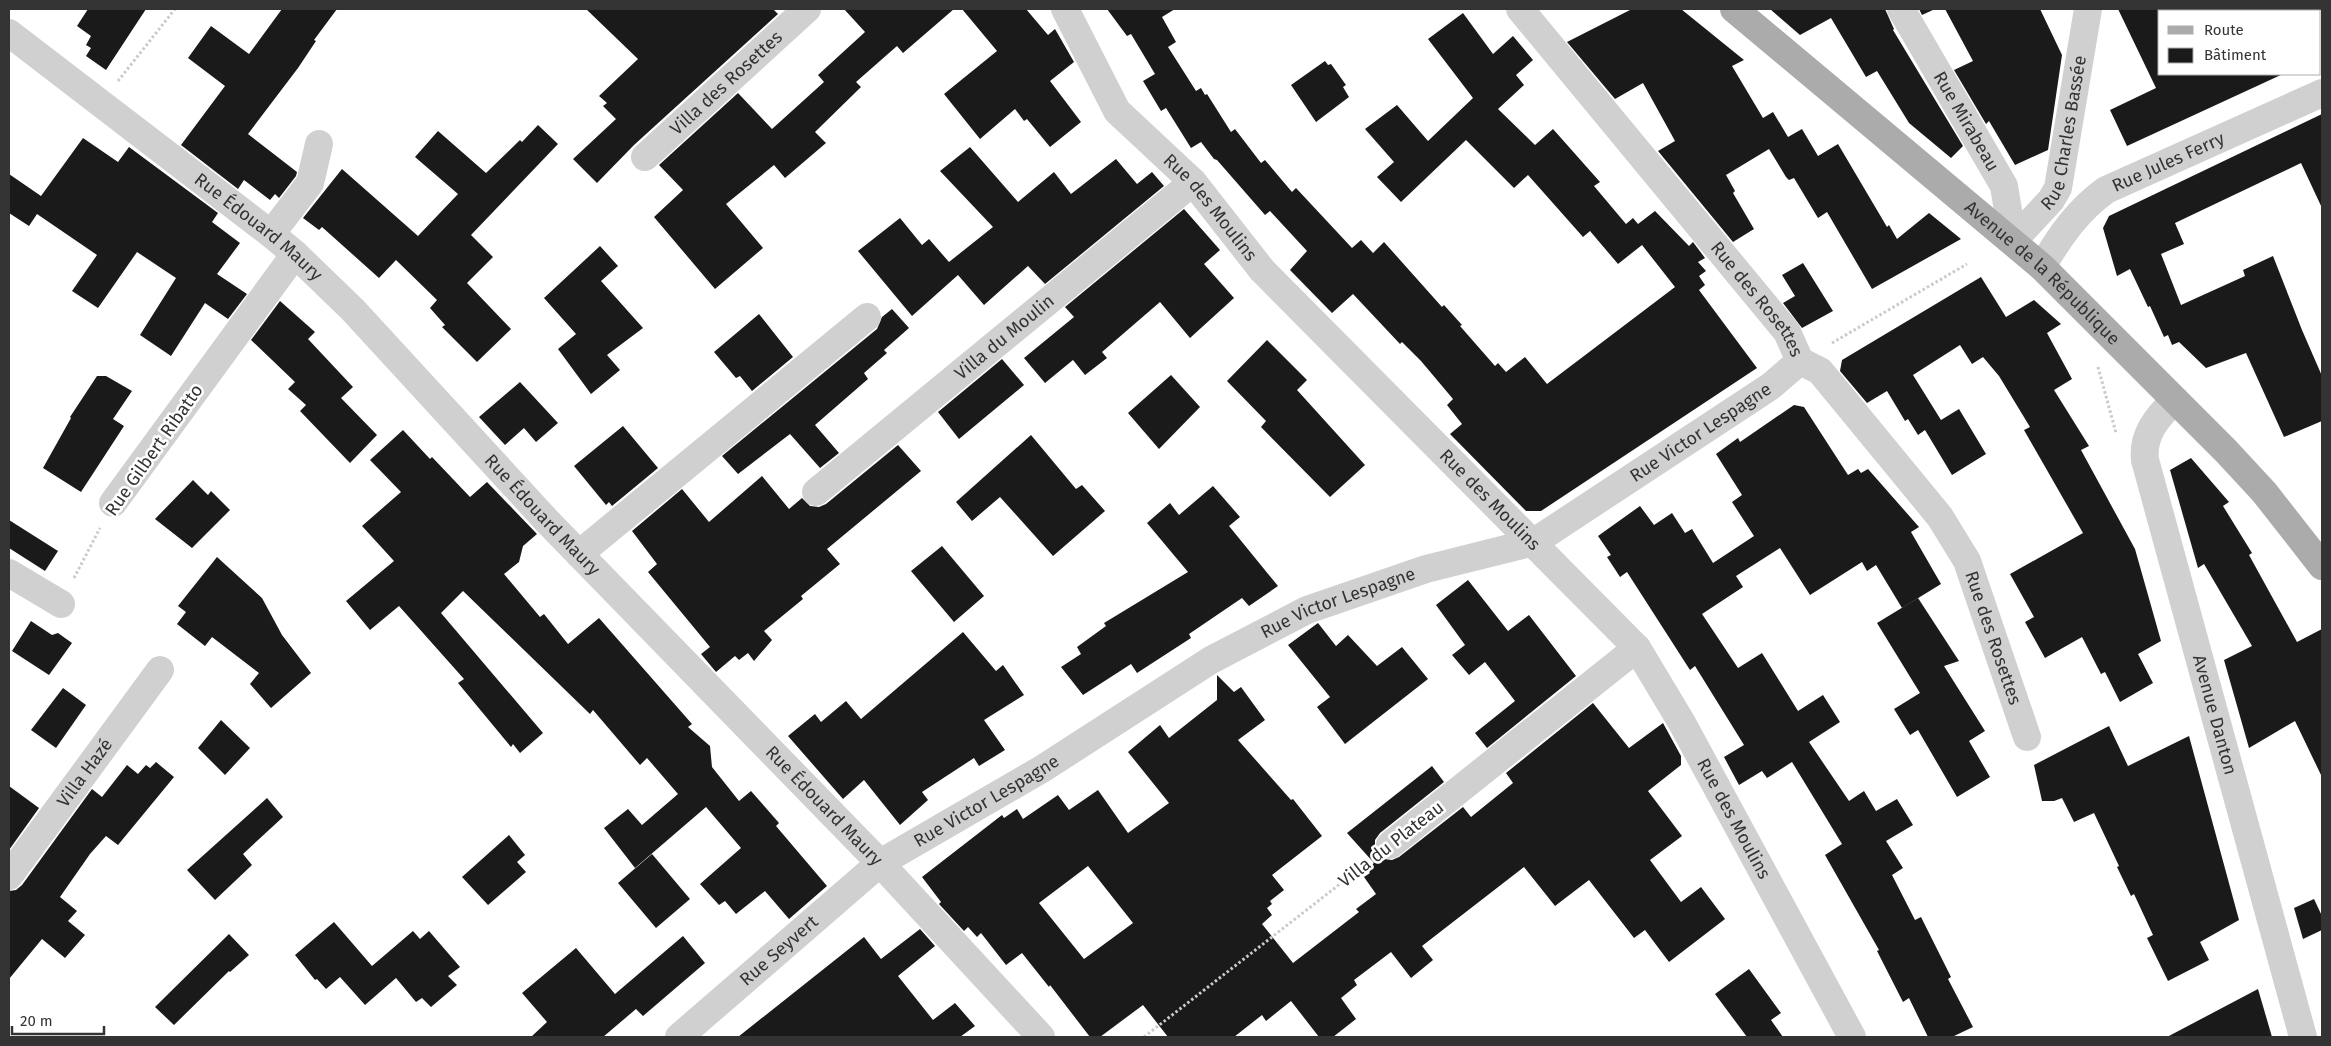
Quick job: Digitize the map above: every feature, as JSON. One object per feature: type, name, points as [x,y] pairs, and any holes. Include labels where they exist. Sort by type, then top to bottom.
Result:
[{"type":"main road","name":"Avenue de la République","points":[[1734,9],[2042,267],[2195,418],[2264,492],[2322,566]]},
{"type":"street","name":"Villa des Rosettes","points":[[645,157],[807,9]]},
{"type":"street","name":"Rue des Moulins","points":[[1065,9],[1117,111],[1193,182],[1262,270],[1534,542],[1637,648],[1682,723],[1852,1037]]},
{"type":"street","name":"Rue des Rosettes","points":[[1520,9],[1787,332],[1800,361],[1820,372],[1940,517],[1967,561],[2027,737]]},
{"type":"street","name":"Rue Mirabeau","points":[[1901,9],[2004,186],[2013,241]]},
{"type":"street","name":"Rue Charles Bassée","points":[[2013,241],[2052,200],[2058,188],[2088,9]]},
{"type":"street","name":"Rue Édouard Maury","points":[[9,34],[101,102],[271,234],[295,254],[353,310],[579,554],[880,863],[1041,1037]]},
{"type":"street","name":"Rue Jules Ferry","points":[[2042,267],[2059,239],[2079,212],[2106,190],[2322,93]]},
{"type":"street","points":[[271,234],[310,183],[318,144]]},
{"type":"street","name":"Villa du Moulin","points":[[816,492],[1193,182]]},
{"type":"street","points":[[2036,217],[2059,239]]},
{"type":"street","name":"Rue Gilbert Ribatto","points":[[113,503],[295,254]]},
{"type":"street","points":[[579,554],[867,317]]},
{"type":"street","name":"Rue Victor Lespagne","points":[[880,863],[1042,769],[1211,660],[1307,610],[1426,569],[1534,542],[1771,386],[1800,361]]},
{"type":"street","name":"Avenue Danton","points":[[2175,400],[2159,416],[2148,434],[2143,446],[2145,460],[2302,1037]]},
{"type":"street","points":[[9,573],[61,604]]},
{"type":"street","name":"Villa du Plateau","points":[[1390,845],[1637,648]]},
{"type":"street","name":"Villa Hazé","points":[[9,876],[160,670]]},
{"type":"street","name":"Rue Seyvert","points":[[679,1037],[880,863]]},
{"type":"path","points":[[101,102],[176,9]]},
{"type":"path","points":[[1828,345],[1967,264]]},
{"type":"path","points":[[2096,360],[2117,436]]},
{"type":"path","name":"Rue Gilbert Ribatto","points":[[61,604],[113,503]]},
{"type":"path","name":"Villa du Plateau","points":[[1144,1037],[1390,845]]},
{"type":"building","points":[[88,9],[146,9],[106,70],[86,56],[91,48],[86,45],[91,36],[77,26]]},
{"type":"building","points":[[282,9],[337,9],[314,40],[316,41],[298,68],[248,134],[297,172],[279,198],[275,194],[270,200],[244,180],[238,189],[181,145],[225,86],[188,58],[211,26],[249,54]]},
{"type":"building","points":[[586,9],[773,9],[778,14],[634,145],[597,183],[573,159],[616,119],[603,106],[607,103],[599,96],[638,59]]},
{"type":"building","points":[[844,9],[954,9],[903,53],[897,46],[856,82],[861,87],[815,132],[826,143],[785,178],[774,165],[726,204],[763,248],[715,289],[654,217],[683,190],[659,165],[738,93],[772,129],[824,82],[818,75],[865,32]]},
{"type":"building","points":[[962,9],[1026,9],[1048,35],[1055,29],[1074,62],[1050,81],[1081,122],[1050,147],[1027,119],[1024,121],[1015,109],[980,139],[944,94],[997,51]]},
{"type":"building","points":[[1107,9],[1175,9],[1162,17],[1176,42],[1168,47],[1196,91],[1201,88],[1205,95],[1207,94],[1231,132],[1235,129],[1261,163],[1265,160],[1292,192],[1296,188],[1352,248],[1361,240],[1373,253],[1384,242],[1442,307],[1444,305],[1462,325],[1460,326],[1495,366],[1498,363],[1506,372],[1525,357],[1547,384],[1675,287],[1642,245],[1618,264],[1590,231],[1583,237],[1528,175],[1514,188],[1466,140],[1401,202],[1377,177],[1394,162],[1365,129],[1397,105],[1428,141],[1473,98],[1428,39],[1463,13],[1493,54],[1513,36],[1533,60],[1516,75],[1524,85],[1498,109],[1535,145],[1553,129],[1600,182],[1594,186],[1626,224],[1633,218],[1638,224],[1655,211],[1689,246],[1693,242],[1705,258],[1698,262],[1706,271],[1699,276],[1705,285],[1699,290],[1757,368],[1541,511],[1526,511],[1450,434],[1462,424],[1447,405],[1453,399],[1421,361],[1402,342],[1400,344],[1353,294],[1332,313],[1290,270],[1307,251],[1270,211],[1265,215],[1201,142],[1191,148],[1166,108],[1161,111],[1143,81],[1155,74],[1131,34],[1127,36]]},
{"type":"building","points":[[1632,9],[1681,9],[1744,60],[1732,66],[1763,118],[1773,112],[1788,137],[1802,129],[1818,156],[1838,144],[1887,227],[1889,225],[1897,239],[1929,213],[1961,239],[1872,289],[1827,212],[1818,218],[1794,178],[1789,180],[1786,177],[1769,149],[1726,175],[1735,191],[1733,193],[1754,229],[1733,242],[1658,151],[1675,141],[1643,83],[1615,99],[1567,42]]},
{"type":"building","points":[[1770,9],[1885,9],[1893,30],[1963,146],[1951,158],[1909,123],[1877,71],[1866,77],[1831,18],[1800,35]]},
{"type":"building","points":[[1919,9],[1935,9],[1922,15]]},
{"type":"building","points":[[1945,9],[2040,9],[2062,55],[2048,150],[2015,165],[1989,121],[1986,124],[1954,70],[1973,61]]},
{"type":"building","points":[[2118,9],[2160,9],[2158,10],[2158,75],[2281,75],[2127,146],[2110,110],[2156,88]]},
{"type":"building","points":[[1325,61],[1328,65],[1331,64],[1346,85],[1343,87],[1349,97],[1316,122],[1291,85]]},
{"type":"building","points":[[2322,114],[2322,208],[2301,163],[2175,223],[2184,244],[2161,254],[2181,305],[2245,276],[2243,270],[2273,256],[2322,376],[2322,421],[2284,437],[2246,353],[2206,368],[2179,342],[2172,345],[2168,335],[2164,337],[2130,269],[2117,276],[2103,228],[2109,216]]},
{"type":"building","points":[[538,125],[558,144],[471,235],[493,257],[467,283],[511,329],[477,362],[442,327],[445,325],[430,308],[437,300],[396,260],[379,278],[322,227],[319,230],[303,218],[342,169],[418,236],[458,194],[415,157],[438,131],[486,173],[520,140],[522,142]]},
{"type":"building","points":[[83,138],[118,162],[129,147],[218,213],[212,222],[240,243],[217,274],[247,294],[228,319],[205,303],[171,356],[140,335],[176,278],[137,252],[98,308],[72,291],[97,255],[37,214],[29,226],[9,213],[9,174],[41,196]]},
{"type":"building","points":[[970,147],[1018,202],[1054,172],[1071,194],[1116,159],[1137,184],[1152,172],[1164,186],[1045,284],[1028,266],[984,305],[958,275],[912,316],[858,251],[900,218],[922,245],[929,239],[949,262],[993,227],[940,171]]},
{"type":"building","points":[[1184,209],[1220,250],[1204,264],[1234,298],[1190,338],[1160,302],[1102,352],[1107,358],[1085,375],[1073,360],[1045,383],[1024,358],[1074,317],[1065,307]]},
{"type":"building","points":[[600,246],[618,266],[601,281],[643,328],[607,355],[620,370],[591,394],[558,349],[576,334],[544,298]]},
{"type":"building","points":[[1803,263],[1833,311],[1802,328],[1783,303],[1795,296],[1782,275]]},
{"type":"building","points":[[1981,277],[2006,317],[2034,300],[2061,324],[2047,333],[2072,379],[2054,390],[2089,446],[2081,450],[2135,549],[2161,641],[2138,654],[2153,683],[2120,702],[2105,672],[2101,674],[2082,637],[2045,658],[2025,622],[2034,617],[2010,574],[2083,533],[2024,430],[2030,427],[1999,376],[1983,357],[1972,364],[1960,345],[1913,375],[1941,420],[1959,409],[1986,454],[1952,475],[1925,430],[1918,435],[1908,419],[1905,421],[1887,391],[1867,403],[1840,371],[1842,360]]},
{"type":"building","points":[[280,301],[315,332],[308,339],[353,387],[341,398],[377,435],[350,463],[300,411],[306,405],[288,389],[295,382],[251,340]]},
{"type":"building","points":[[892,309],[909,328],[884,350],[887,353],[864,373],[868,379],[815,425],[839,453],[820,468],[790,434],[738,474],[722,456],[877,329],[882,317]]},
{"type":"building","points":[[759,314],[793,357],[752,391],[740,376],[736,378],[714,352]]},
{"type":"building","points":[[1267,340],[1307,380],[1297,390],[1365,465],[1330,497],[1261,427],[1266,421],[1227,381]]},
{"type":"building","points":[[1002,359],[1024,385],[959,439],[938,412]]},
{"type":"building","points":[[1171,375],[1200,407],[1159,449],[1128,413]]},
{"type":"building","points":[[97,376],[106,376],[132,391],[113,419],[124,426],[81,492],[43,468],[70,417]]},
{"type":"building","points":[[520,382],[558,423],[536,442],[524,428],[505,445],[479,417]]},
{"type":"building","points":[[1794,405],[1804,407],[1848,475],[1858,469],[1861,473],[1868,469],[1919,527],[1911,532],[1941,584],[1902,608],[1876,565],[1867,571],[1862,562],[1810,595],[1780,548],[1736,576],[1743,587],[1702,614],[1738,668],[1762,653],[1798,711],[1823,695],[1840,722],[1809,742],[1849,801],[1864,791],[1876,811],[1897,799],[1913,825],[1886,841],[1903,868],[1892,875],[1915,920],[1921,917],[1951,977],[1948,979],[1973,1027],[1952,1037],[1928,1037],[1909,998],[1903,1002],[1877,951],[1879,950],[1825,855],[1842,844],[1792,762],[1767,778],[1762,771],[1739,785],[1724,757],[1744,745],[1695,666],[1690,670],[1627,572],[1620,577],[1607,557],[1611,555],[1598,536],[1640,506],[1654,525],[1672,513],[1685,533],[1692,529],[1713,563],[1754,536],[1732,502],[1742,495],[1716,454],[1738,438],[1740,442]]},
{"type":"building","points":[[623,426],[658,468],[612,506],[609,502],[606,505],[574,466]]},
{"type":"building","points":[[403,430],[470,497],[487,482],[537,534],[523,546],[519,562],[504,574],[540,617],[544,614],[568,644],[599,618],[692,724],[688,727],[710,746],[712,767],[739,801],[751,791],[779,823],[776,826],[827,886],[789,919],[765,891],[736,914],[725,901],[719,905],[700,884],[741,848],[706,807],[635,868],[604,828],[628,809],[642,825],[678,794],[647,758],[640,765],[593,710],[590,714],[463,591],[441,613],[543,733],[520,753],[513,744],[511,747],[458,683],[464,679],[399,606],[370,630],[346,601],[394,561],[362,526],[401,492],[370,460]]},
{"type":"building","points":[[1031,435],[1076,489],[1082,485],[1105,511],[1053,556],[1000,497],[972,521],[956,502]]},
{"type":"building","points":[[898,445],[921,471],[827,549],[840,564],[801,596],[803,599],[764,631],[772,640],[754,661],[748,653],[739,660],[735,656],[716,672],[701,654],[710,647],[648,572],[657,564],[632,531],[682,489],[709,522],[762,476],[789,509],[802,498],[810,506],[819,507],[826,504]]},
{"type":"building","points":[[2191,458],[2229,502],[2223,506],[2252,553],[2249,555],[2297,642],[2322,629],[2322,777],[2295,721],[2249,748],[2224,660],[2252,646],[2204,564],[2198,568],[2170,470]]},
{"type":"building","points":[[193,480],[208,495],[211,491],[230,510],[192,548],[155,519]]},
{"type":"building","points":[[1213,486],[1240,517],[1229,526],[1278,586],[1249,606],[1242,598],[1189,634],[1191,638],[1137,673],[1131,664],[1083,695],[1061,667],[1081,654],[1077,647],[1106,626],[1104,623],[1188,572],[1147,523],[1170,503],[1179,515]]},
{"type":"building","points":[[9,520],[58,551],[45,571],[9,548]]},
{"type":"building","points":[[942,546],[984,596],[954,622],[911,571]]},
{"type":"building","points":[[217,557],[262,598],[282,635],[311,673],[271,708],[250,684],[259,673],[212,637],[205,646],[177,624],[186,612],[178,606]]},
{"type":"building","points":[[1468,580],[1508,631],[1529,615],[1576,676],[1487,748],[1475,733],[1515,701],[1485,662],[1469,675],[1452,655],[1465,645],[1436,605]]},
{"type":"building","points":[[1918,598],[1959,661],[1944,666],[1985,731],[1969,741],[1990,777],[1957,797],[1918,730],[1910,735],[1894,709],[1920,693],[1877,623]]},
{"type":"building","points":[[31,621],[52,635],[58,633],[72,643],[49,675],[12,651]]},
{"type":"building","points":[[1318,623],[1336,646],[1348,635],[1377,666],[1402,647],[1428,679],[1345,744],[1317,707],[1330,697],[1288,645]]},
{"type":"building","points":[[963,632],[996,671],[1003,665],[1024,695],[984,720],[1005,750],[979,766],[974,758],[922,792],[928,800],[900,825],[864,780],[843,799],[788,736],[815,714],[821,722],[846,701],[861,719]]},
{"type":"building","points":[[1217,675],[1234,692],[1241,687],[1265,720],[1238,740],[1291,800],[1293,799],[1322,836],[1272,875],[1284,890],[1270,901],[1272,904],[1267,908],[1272,915],[1262,924],[1293,963],[1359,912],[1356,909],[1376,894],[1364,877],[1370,873],[1366,869],[1374,863],[1347,833],[1432,766],[1444,782],[1380,833],[1375,840],[1375,848],[1378,855],[1384,859],[1392,860],[1399,857],[1463,807],[1471,817],[1513,783],[1506,773],[1593,703],[1629,748],[1663,723],[1681,756],[1681,765],[1648,791],[1682,836],[1650,860],[1681,902],[1701,887],[1725,919],[1669,962],[1645,930],[1634,938],[1589,880],[1555,906],[1524,867],[1422,946],[1433,960],[1411,978],[1391,952],[1354,980],[1357,985],[1341,998],[1356,1019],[1333,1037],[1319,1037],[1291,1001],[1266,1021],[1262,1015],[1234,1037],[1168,1037],[1143,1005],[1100,1037],[1090,1037],[1050,985],[1049,987],[1022,953],[1006,965],[981,933],[977,937],[968,927],[964,931],[939,904],[941,902],[922,877],[1002,815],[1004,818],[1017,809],[1023,819],[1058,795],[1069,810],[1098,790],[1128,833],[1169,803],[1128,752],[1160,725],[1169,738],[1217,700]],"holes":[[[1088,866],[1133,923],[1084,959],[1039,903]]]},
{"type":"building","points":[[63,688],[86,705],[56,748],[31,730]]},
{"type":"building","points":[[221,720],[250,748],[225,775],[198,748]]},
{"type":"building","points":[[2109,726],[2128,766],[2189,736],[2239,920],[2200,942],[2209,960],[2168,981],[2147,938],[2153,935],[2134,894],[2131,896],[2094,813],[2074,822],[2062,798],[2054,801],[2042,801],[2034,765]]},
{"type":"building","points":[[156,762],[174,777],[118,845],[106,836],[90,854],[60,897],[77,911],[68,921],[85,935],[65,958],[42,939],[9,979],[9,891],[16,890],[22,885],[92,789],[102,797],[127,765],[138,774],[146,765],[150,768]]},
{"type":"building","points":[[9,786],[39,808],[9,850]]},
{"type":"building","points":[[267,798],[283,817],[243,854],[252,865],[215,900],[187,870]]},
{"type":"building","points":[[509,835],[525,855],[517,862],[526,872],[488,905],[462,877]]},
{"type":"building","points":[[652,854],[690,899],[656,928],[618,883]]},
{"type":"building","points":[[2314,899],[2322,916],[2322,930],[2303,939],[2294,908]]},
{"type":"building","points":[[334,922],[372,966],[413,931],[420,939],[429,931],[460,967],[448,976],[457,985],[431,1007],[422,998],[416,1002],[396,978],[365,1005],[340,977],[326,989],[317,979],[315,980],[295,955]]},
{"type":"building","points":[[920,929],[935,946],[898,976],[933,1020],[955,1003],[975,1026],[960,1037],[738,1037],[864,937],[881,959]]},
{"type":"building","points":[[229,934],[249,955],[229,971],[174,1025],[155,1007]]},
{"type":"building","points":[[683,936],[705,963],[643,1016],[636,1009],[603,1037],[531,1037],[547,1022],[522,993],[576,948],[615,994]]},
{"type":"building","points":[[1749,969],[1781,1013],[1771,1020],[1783,1037],[1747,1037],[1715,994]]},
{"type":"building","points":[[2258,989],[2272,1037],[2167,1037]]}]
